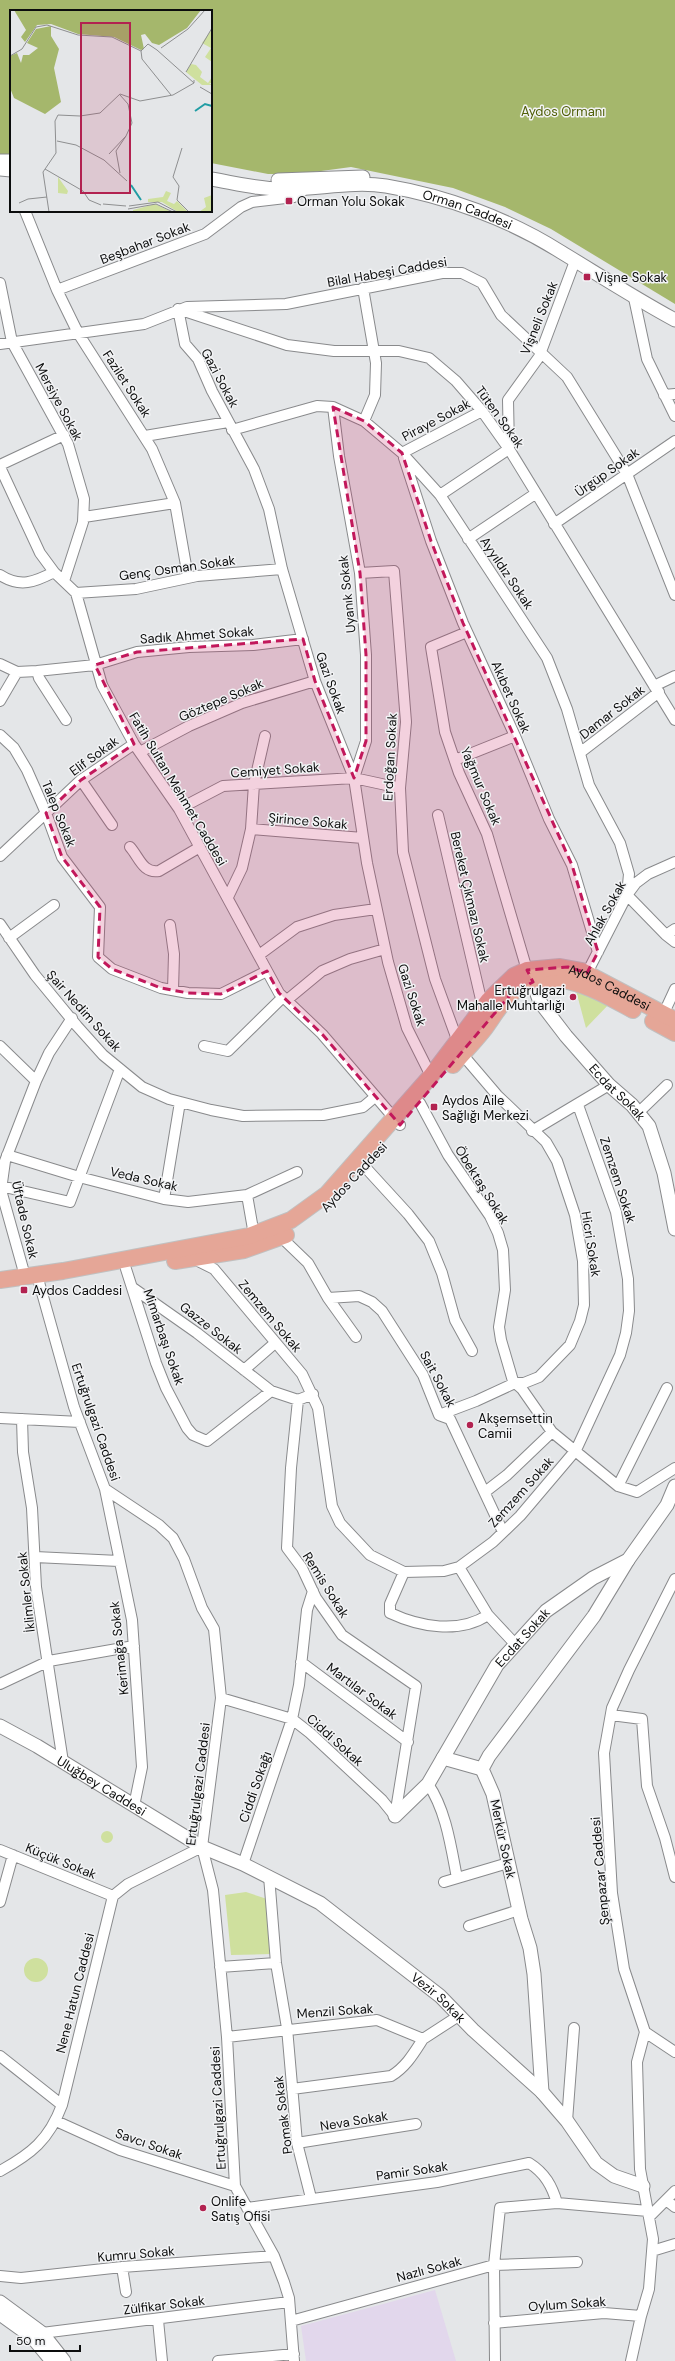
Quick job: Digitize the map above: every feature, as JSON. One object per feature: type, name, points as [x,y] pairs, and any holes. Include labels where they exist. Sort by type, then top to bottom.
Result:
[{"type":"main road","name":"Aydos Caddesi","points":[[0,1280],[33,1279],[126,1269],[254,1248],[281,1237],[311,1220],[330,1206],[365,1167],[430,1076],[460,1048],[530,976],[560,966],[587,973],[669,1017]]},
{"type":"main road","name":"Aydos Caddesi","points":[[0,1290],[33,1279],[254,1235],[282,1225],[322,1200],[397,1122],[420,1103],[460,1048],[483,1008],[503,985],[514,976],[572,980],[601,992],[675,1033]]},
{"type":"street","points":[[0,169],[10,170]]},
{"type":"street","name":"Orman Caddesi","points":[[212,170],[302,184],[384,186],[434,197],[512,226],[575,261],[634,298],[675,320]]},
{"type":"street","name":"Orman Caddesi","points":[[212,179],[270,189],[369,177],[415,184],[460,197],[546,234],[644,295],[675,311]]},
{"type":"street","name":"Beşbahar Sokak","points":[[57,290],[205,234],[241,207],[252,202],[294,197],[302,184]]},
{"type":"street","name":"Fazilet Sokak","points":[[25,212],[57,290],[78,332],[152,448],[175,503],[188,577]]},
{"type":"street","name":"Vişneli Sokak","points":[[509,449],[508,400],[541,352],[575,261]]},
{"type":"street","name":"Bilal Habeşi Caddesi","points":[[0,344],[144,324],[178,309],[286,304],[442,273],[462,272],[482,283],[501,315],[567,377],[627,474],[675,595]]},
{"type":"street","name":"Mersiye Sokak","points":[[0,283],[12,342],[64,435],[84,498],[84,517],[64,580]]},
{"type":"street","points":[[363,288],[376,363],[375,395],[364,421]]},
{"type":"street","points":[[634,298],[647,359],[675,416]]},
{"type":"street","name":"Tüten Sokak","points":[[178,309],[287,345],[334,351],[399,351],[429,358],[456,381],[482,411],[509,449],[535,494],[675,720]]},
{"type":"street","name":"Gazi Sokak","points":[[178,309],[185,344],[198,359],[230,426],[254,469],[269,509],[282,569],[315,681],[354,778],[376,908],[385,949],[407,1028],[430,1076]]},
{"type":"street","points":[[664,395],[675,394]]},
{"type":"street","name":"Ayyıldız Sokak","points":[[145,436],[230,426],[317,406],[333,407],[364,421],[402,453],[440,495],[547,658],[581,752],[589,785],[620,843],[627,863],[629,874],[627,895]]},
{"type":"street","name":"Uyanık Sokak","points":[[333,407],[339,456],[360,573],[367,704],[366,741],[354,778]]},
{"type":"street","name":"Piraye Sokak","points":[[402,453],[482,411]]},
{"type":"street","points":[[0,466],[64,435]]},
{"type":"street","name":"Ürgüp Sokak","points":[[554,524],[675,441]]},
{"type":"street","points":[[440,495],[509,449]]},
{"type":"street","name":"Akıbet Sokak","points":[[402,453],[431,541],[467,632],[515,736],[549,819],[572,866],[598,952]]},
{"type":"street","name":"Fatih Sultan Mehmet Caddesi","points":[[0,466],[40,553],[54,572],[76,593],[95,665],[102,685],[137,748],[179,809],[267,971],[285,999],[322,1034],[397,1122]]},
{"type":"street","points":[[468,539],[535,494]]},
{"type":"street","points":[[84,517],[175,503]]},
{"type":"street","name":"Genç Osman Sokak","points":[[76,593],[136,589],[188,577],[282,569]]},
{"type":"street","name":"Erdoğan Sokak","points":[[360,573],[394,571],[406,722],[400,788],[403,852],[434,979],[460,1048]]},
{"type":"street","points":[[0,575],[15,583],[23,584],[36,582],[54,572]]},
{"type":"street","name":"Yağmur Sokak","points":[[467,632],[431,647],[445,732],[455,760],[487,834],[530,976]]},
{"type":"street","name":"Sadık Ahmet Sokak","points":[[18,672],[95,665],[137,652],[189,647],[253,645],[303,640]]},
{"type":"street","points":[[0,664],[18,672],[0,701]]},
{"type":"street","points":[[37,671],[39,678],[66,720]]},
{"type":"street","name":"Damar Sokak","points":[[581,752],[656,689],[675,676]]},
{"type":"street","name":"Göztepe Sokak","points":[[137,748],[242,703],[315,681]]},
{"type":"street","name":"Talep Sokak","points":[[0,735],[17,753],[46,813],[62,857],[100,907],[98,956],[112,969],[161,988],[221,994],[267,971]]},
{"type":"street","points":[[228,898],[242,868],[252,829],[254,784],[265,736]]},
{"type":"street","points":[[455,760],[515,736]]},
{"type":"street","name":"Elif Sokak","points":[[0,856],[81,780],[137,748]]},
{"type":"street","name":"Cemiyet Sokak","points":[[179,809],[223,786],[354,778],[400,788]]},
{"type":"street","points":[[81,780],[112,825]]},
{"type":"street","name":"Bereket Çıkmazı Sokak","points":[[438,815],[483,1008]]},
{"type":"street","name":"Şirince Sokak","points":[[252,829],[363,838]]},
{"type":"street","points":[[130,847],[146,870],[152,872],[159,871],[200,847]]},
{"type":"street","name":"Ahlak Sokak","points":[[587,973],[627,895],[636,883],[648,874],[675,862]]},
{"type":"street","points":[[627,895],[671,932],[675,942]]},
{"type":"street","points":[[9,938],[54,905]]},
{"type":"street","points":[[259,955],[297,927],[334,915],[376,908]]},
{"type":"street","name":"Şair Nedim Sokak","points":[[0,924],[35,975],[104,1055],[142,1087],[180,1102],[243,1116],[288,1117],[323,1115],[363,1107],[375,1098]]},
{"type":"street","points":[[170,925],[174,954],[172,990]]},
{"type":"street","points":[[204,1046],[228,1051],[285,999],[322,971],[350,959],[385,949]]},
{"type":"street","name":"Ecdat Sokak","points":[[530,976],[540,1002],[566,1036],[609,1085],[638,1113],[649,1126],[659,1155],[675,1229]]},
{"type":"street","points":[[669,1017],[675,989]]},
{"type":"street","name":"Üftade Sokak","points":[[33,1279],[1,1186],[1,1173],[36,1081],[49,1053],[72,1018]]},
{"type":"street","points":[[0,1046],[36,1081]]},
{"type":"street","name":"Hicri Sokak","points":[[439,1414],[476,1401],[515,1383],[524,1383],[539,1377],[562,1355],[576,1333],[584,1305],[583,1261],[575,1216],[557,1161],[546,1142],[532,1131],[497,1095],[460,1048]]},
{"type":"street","points":[[1,1186],[70,1202],[120,1069]]},
{"type":"street","points":[[532,1131],[578,1105],[609,1085]]},
{"type":"street","points":[[638,1113],[666,1085]]},
{"type":"street","points":[[164,1199],[180,1102]]},
{"type":"street","name":"Öbektaş Sokak","points":[[420,1103],[448,1155],[490,1216],[498,1233],[503,1250],[504,1290],[499,1327],[500,1340],[513,1381],[522,1389],[552,1432],[576,1450],[618,1486],[637,1492],[675,1468]]},
{"type":"street","name":"Zemzem Sokak","points":[[192,1258],[214,1269],[302,1374],[313,1394],[323,1428],[332,1506],[340,1523],[370,1554],[404,1572],[444,1571],[459,1567],[504,1532],[520,1516],[576,1450],[620,1355],[626,1333],[629,1311],[628,1279],[616,1212],[578,1105]]},
{"type":"street","name":"Veda Sokak","points":[[7,1155],[79,1177],[164,1199],[188,1202],[247,1195],[297,1172]]},
{"type":"street","points":[[365,1167],[397,1201],[428,1241],[442,1273],[455,1320],[472,1351]]},
{"type":"street","points":[[247,1195],[254,1235]]},
{"type":"street","points":[[281,1237],[308,1263],[328,1298],[356,1337]]},
{"type":"street","name":"Mimarbaşı Sokak","points":[[126,1269],[159,1369],[187,1428],[193,1435],[207,1441],[271,1391]]},
{"type":"street","name":"Ertuğrulgazi Caddesi","points":[[33,1279],[80,1422],[105,1489],[159,1525],[172,1538],[184,1559],[202,1608],[214,1629],[221,1698],[202,1847],[213,1890],[226,2036],[235,2186],[274,2256],[289,2302],[294,2357]]},
{"type":"street","name":"Gazze Sokak","points":[[133,1288],[179,1320],[271,1391]]},
{"type":"street","name":"Sait Sokak","points":[[328,1298],[359,1296],[372,1302],[382,1312],[423,1375],[439,1414],[450,1419],[504,1532]]},
{"type":"street","points":[[244,1370],[275,1343]]},
{"type":"street","points":[[618,1486],[667,1388]]},
{"type":"street","points":[[271,1391],[298,1400],[313,1394]]},
{"type":"street","name":"Remis Sokak","points":[[298,1400],[291,1468],[287,1548],[302,1568],[313,1591],[342,1635],[416,1686],[395,1816]]},
{"type":"street","points":[[0,1418],[80,1422]]},
{"type":"street","name":"İklimler Sokak","points":[[22,1419],[23,1452],[32,1508],[36,1587],[64,1762]]},
{"type":"street","points":[[485,1492],[507,1475],[552,1432]]},
{"type":"street","name":"Ecdat Sokak","points":[[395,1816],[428,1784],[497,1665],[546,1611],[592,1578],[628,1560],[667,1505],[675,1486]]},
{"type":"street","name":"Kerimağa Sokak","points":[[105,1489],[132,1620],[142,1768],[134,1806]]},
{"type":"street","points":[[35,1557],[119,1561]]},
{"type":"street","points":[[443,1758],[482,1769],[489,1756],[594,1616],[628,1560]]},
{"type":"street","points":[[459,1567],[488,1614],[516,1645]]},
{"type":"street","points":[[404,1572],[390,1604],[390,1613],[419,1623],[454,1627],[471,1624],[488,1614]]},
{"type":"street","name":"Şenpazar Caddesi","points":[[645,2032],[624,1969],[612,1893],[604,1753],[611,1715],[629,1670],[675,1579]]},
{"type":"street","name":"Ciddi Sokağı","points":[[243,1864],[292,1719],[307,1610],[313,1591]]},
{"type":"street","points":[[0,1684],[49,1661],[134,1646]]},
{"type":"street","name":"Martılar Sokak","points":[[301,1662],[408,1742]]},
{"type":"street","name":"Ciddi Sokak","points":[[221,1698],[292,1719],[310,1733],[382,1800],[395,1816]]},
{"type":"street","points":[[611,1715],[642,1719],[647,1786],[665,1838],[675,1877]]},
{"type":"street","name":"Uluğbey Caddesi","points":[[0,1726],[64,1762],[202,1847]]},
{"type":"street","name":"Merkür Sokak","points":[[482,1769],[493,1794],[519,1910],[530,1948],[534,1974],[542,2092]]},
{"type":"street","points":[[428,1784],[435,1795],[448,1837],[458,1878]]},
{"type":"street","points":[[113,1896],[128,1884],[202,1847]]},
{"type":"street","name":"Vezir Sokak","points":[[202,1847],[243,1864],[320,1903],[440,1996],[473,2030],[542,2092],[568,2121],[596,2163],[614,2176],[643,2186]]},
{"type":"street","name":"Küçük Sokak","points":[[0,1850],[113,1896]]},
{"type":"street","points":[[0,1902],[13,1855]]},
{"type":"street","points":[[444,1882],[508,1863]]},
{"type":"street","name":"Pomak Sokak","points":[[268,1876],[276,1963],[287,2028],[298,2144],[311,2198]]},
{"type":"street","name":"Nene Hatun Caddesi","points":[[0,2171],[31,2152],[42,2142],[56,2121],[62,2105],[113,1896]]},
{"type":"street","points":[[469,1926],[519,1910]]},
{"type":"street","points":[[220,1967],[276,1963]]},
{"type":"street","points":[[292,2089],[391,2076],[400,2070],[411,2058],[423,2039],[460,2015]]},
{"type":"street","name":"Menzil Sokak","points":[[226,2036],[287,2028],[377,2020],[423,2039]]},
{"type":"street","points":[[568,2121],[574,2028]]},
{"type":"street","points":[[631,2361],[640,2316],[649,2289],[653,2239],[640,2170],[637,2062],[645,2032],[675,2052]]},
{"type":"street","points":[[0,2056],[62,2105]]},
{"type":"street","name":"Savcı Sokak","points":[[56,2121],[120,2150],[235,2186]]},
{"type":"street","name":"Neva Sokak","points":[[298,2144],[416,2124]]},
{"type":"street","name":"Pamir Sokak","points":[[248,2208],[311,2198],[437,2182],[529,2163],[537,2168],[552,2186],[557,2204]]},
{"type":"street","points":[[495,2361],[494,2265],[500,2208],[557,2204],[648,2214],[675,2191]]},
{"type":"street","points":[[666,2200],[675,2207]]},
{"type":"street","points":[[652,2251],[675,2244]]},
{"type":"street","name":"Kumru Sokak","points":[[0,2276],[21,2278],[122,2267],[274,2256]]},
{"type":"street","name":"Nazlı Sokak","points":[[291,2320],[494,2265],[577,2262]]},
{"type":"street","points":[[122,2267],[126,2292]]},
{"type":"street","points":[[0,2302],[64,2361]]},
{"type":"street","name":"Zülfikar Sokak","points":[[37,2335],[289,2302]]},
{"type":"street","name":"Oylum Sokak","points":[[494,2323],[604,2313],[640,2316]]},
{"type":"street","points":[[0,2314],[37,2335],[52,2361]]},
{"type":"street","points":[[158,2320],[162,2361]]},
{"type":"street","points":[[218,2361],[294,2357]]},
{"type":"highlighted area","points":[[333,407],[364,421],[402,453],[431,541],[463,623],[572,865],[598,952],[587,973],[568,967],[527,970],[533,982],[511,994],[400,1125],[322,1034],[279,993],[267,971],[221,994],[188,993],[161,988],[112,969],[98,957],[100,907],[62,857],[46,813],[81,780],[134,744],[95,665],[137,652],[303,639],[315,681],[354,778],[366,741],[366,655],[360,573]]},
{"type":"shaded area","points":[[435,2290],[456,2361],[306,2361],[301,2326]]},
{"type":"green space","name":"Aydos Ormanı","points":[[0,0],[675,0],[675,304],[551,229],[505,207],[453,188],[351,167],[299,174],[268,174],[212,163],[212,10],[10,10],[10,155],[0,155]]},
{"type":"green space","points":[[575,987],[611,1002],[586,1028]]},
{"type":"green space","points":[[105,1831],[109,1831],[113,1837],[109,1843],[105,1843],[101,1839],[101,1835]]},
{"type":"green space","points":[[246,1892],[267,1899],[271,1954],[231,1955],[225,1895]]},
{"type":"green space","points":[[36,1958],[44,1962],[48,1970],[44,1978],[36,1982],[28,1978],[24,1970],[28,1962]]},
{"type":"place","name":"Orman Yolu Sokak","points":[[289,201]]},
{"type":"place","name":"Vişne Sokak","points":[[587,277]]},
{"type":"place","name":"Ertuğrulgazi Mahalle Muhtarlığı","points":[[573,997]]},
{"type":"place","name":"Aydos Aile Sağlığı Merkezi","points":[[434,1107]]},
{"type":"place","name":"Aydos Caddesi","points":[[24,1290]]},
{"type":"place","name":"Akşemsettin Camii","points":[[470,1425]]},
{"type":"place","name":"Onlife Satış Ofisi","points":[[203,2208]]}]
